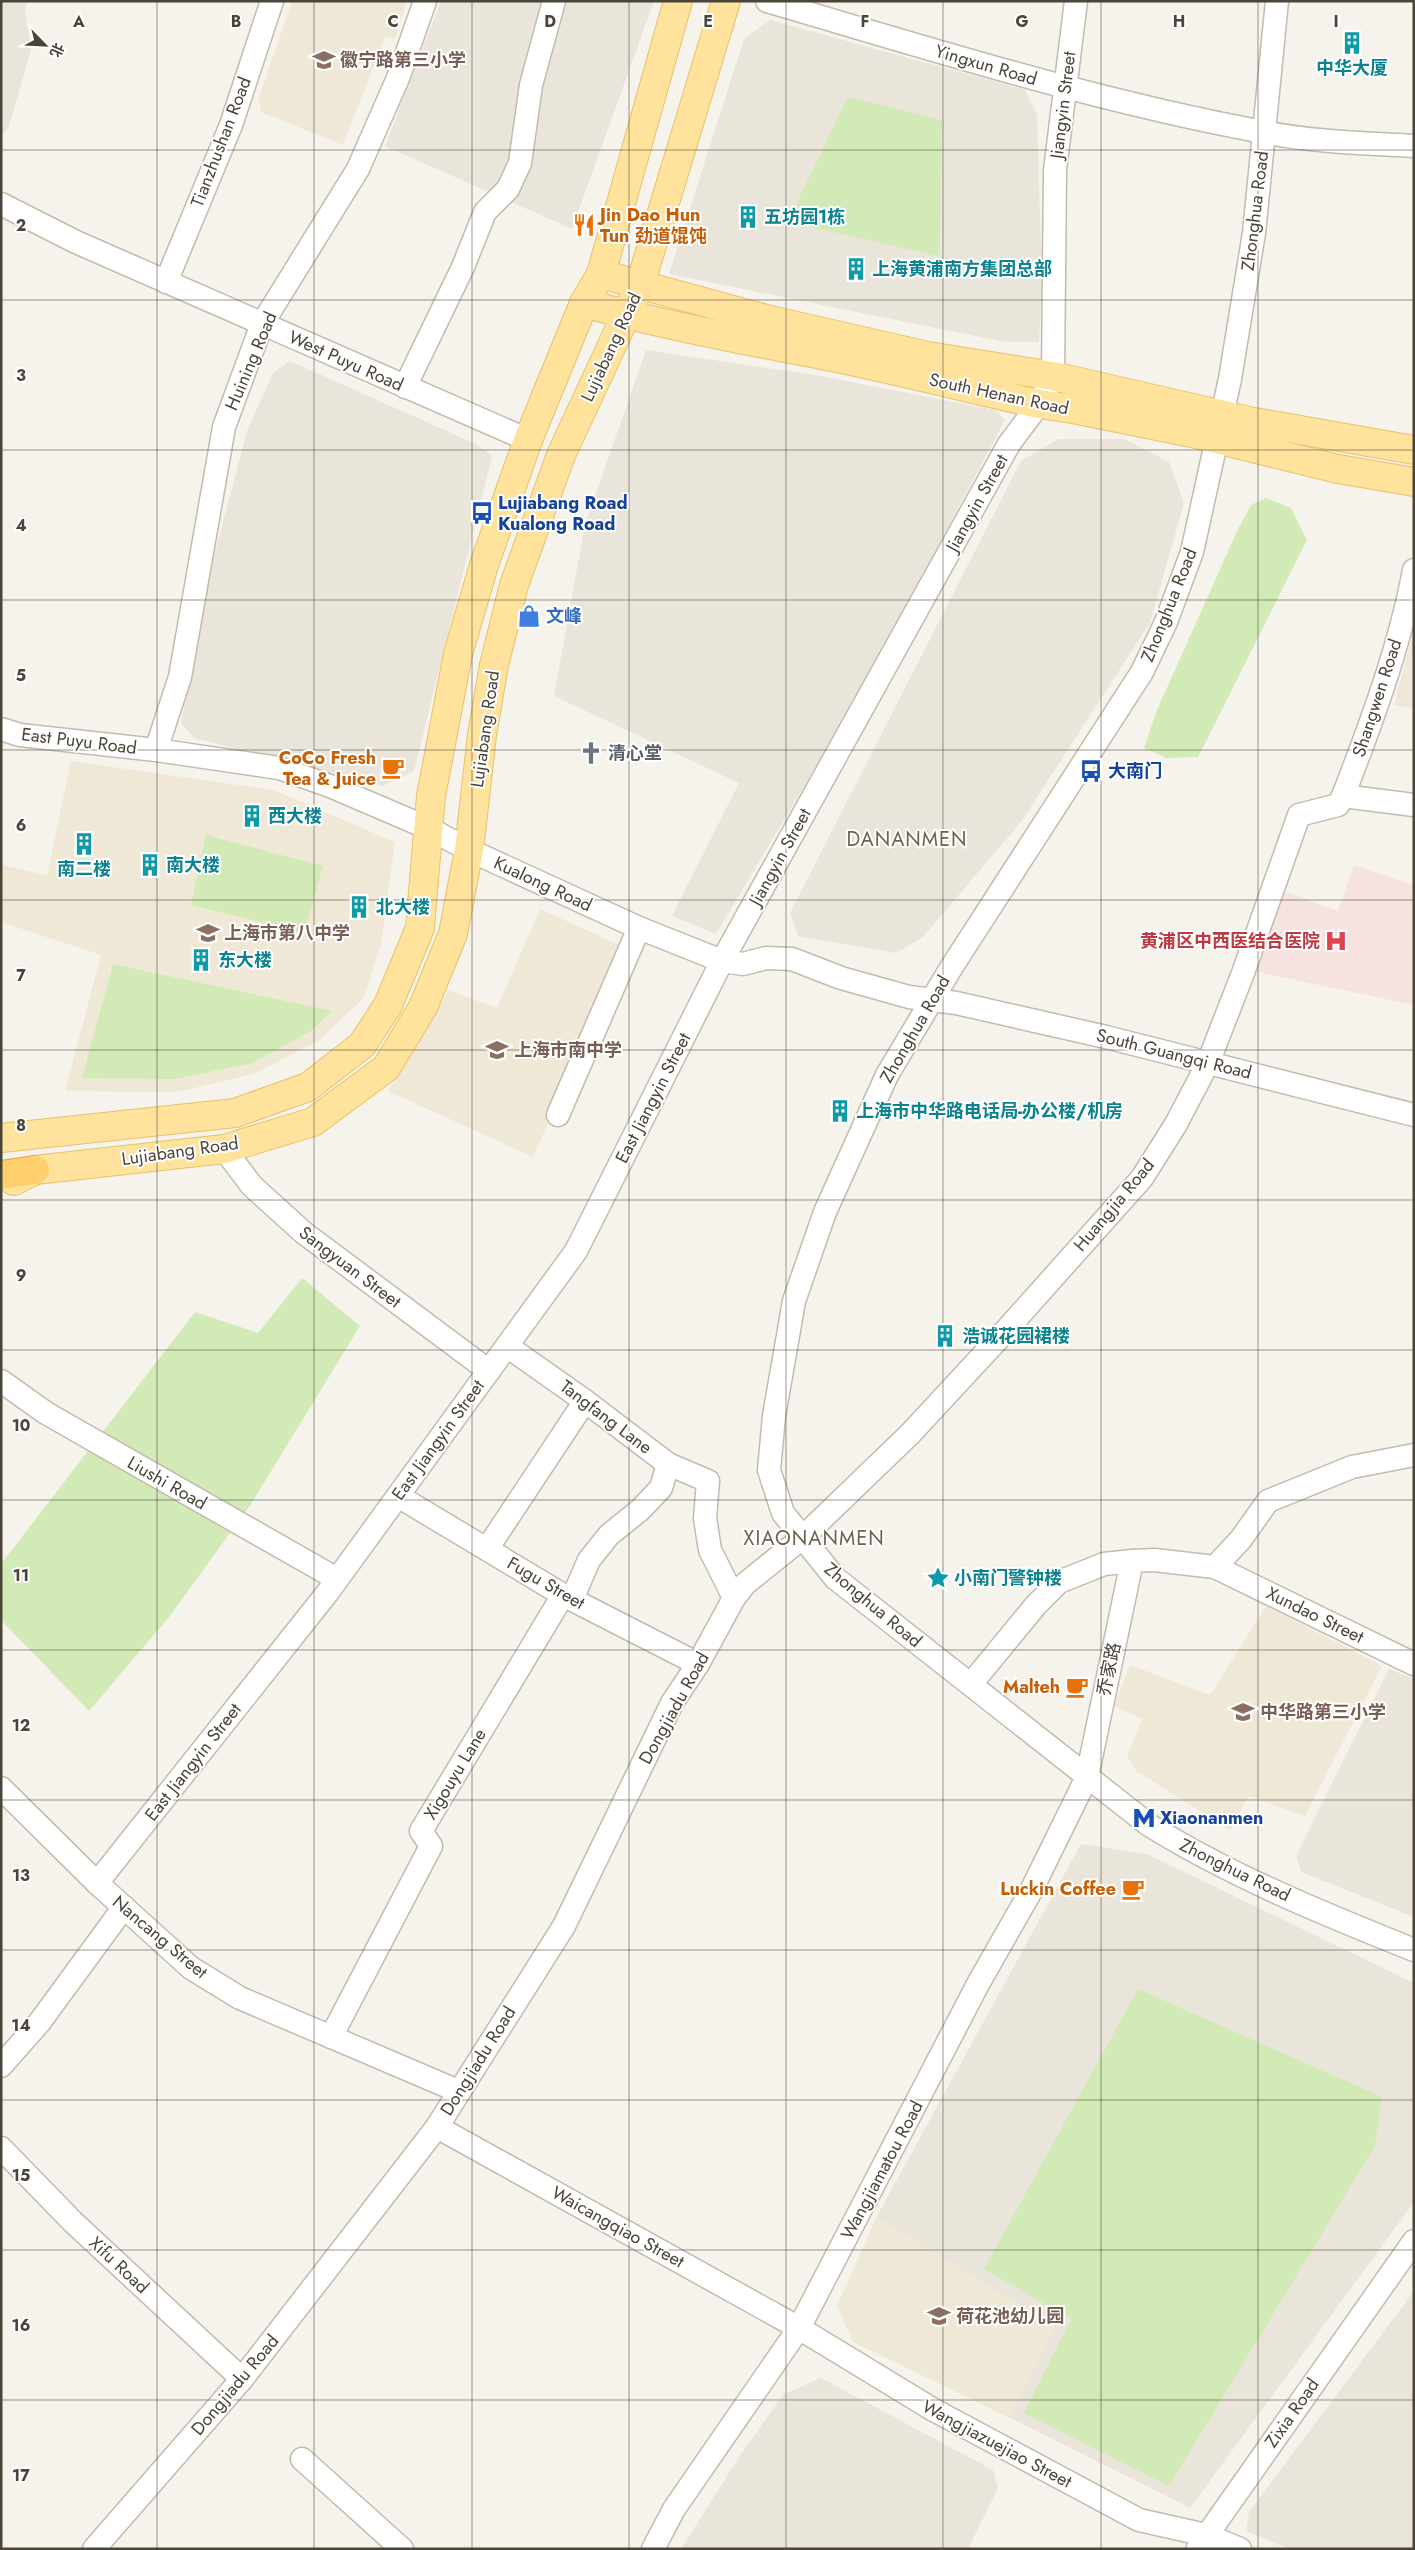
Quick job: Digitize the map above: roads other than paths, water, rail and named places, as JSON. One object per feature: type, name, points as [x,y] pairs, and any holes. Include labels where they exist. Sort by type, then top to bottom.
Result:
[{"type":"highway","points":[[1,1175],[35,1170]]},
{"type":"main road","name":"Lujiabang Road","points":[[1,1138],[235,1112],[308,1087],[362,1045],[388,1005],[420,928],[431,796],[458,654],[484,565],[528,440],[584,303],[601,274],[678,1]]},
{"type":"main road","name":"Lujiabang Road","points":[[1,1187],[35,1170],[224,1149],[313,1122],[386,1068],[423,1007],[453,934],[469,850],[482,736],[494,665],[514,585],[561,455],[640,285],[726,1]]},
{"type":"main road","name":"South Henan Road","points":[[601,274],[766,319],[928,356],[1053,376],[1220,427],[1338,469],[1414,482]]},
{"type":"main road","name":"South Henan Road","points":[[584,303],[626,315],[833,358],[1039,404],[1083,411],[1414,450]]},
{"type":"street","name":"Tianzhushan Road","points":[[166,282],[231,125],[272,1]]},
{"type":"street","name":"Huining Road","points":[[156,750],[180,677],[224,427],[262,324],[358,169],[398,78],[425,1]]},
{"type":"street","points":[[405,387],[463,267],[485,212],[508,189],[520,163],[531,86],[554,1]]},
{"type":"street","name":"Yingxun Road","points":[[767,1],[1064,88],[1265,133],[1355,143],[1414,146]]},
{"type":"street","name":"Jiangyin Street","points":[[722,961],[1009,444],[1039,404],[1053,376],[1053,213],[1064,88],[1076,1]]},
{"type":"street","name":"Zhonghua Road","points":[[1277,1],[1254,233],[1220,427],[1192,552],[1166,622],[1142,672],[1044,820],[932,999],[887,1075],[825,1212],[794,1301],[774,1416],[770,1470],[783,1513],[835,1578],[889,1622],[1050,1745],[1087,1778],[1149,1824],[1189,1850],[1365,1931],[1414,1950]]},
{"type":"street","name":"West Puyu Road","points":[[1,204],[76,242],[528,440]]},
{"type":"street","name":"Shangwen Road","points":[[1343,796],[1368,731],[1409,595],[1414,570]]},
{"type":"street","name":"East Puyu Road","points":[[1,730],[20,735],[156,750]]},
{"type":"street","name":"Kualong Road","points":[[156,750],[279,768],[330,786],[428,828],[469,850],[638,928],[722,961],[743,964],[766,958],[792,959],[841,978],[909,997],[932,999]]},
{"type":"street","points":[[1343,796],[1414,805]]},
{"type":"street","name":"Huangjia Road","points":[[802,1538],[910,1434],[1000,1338],[1142,1178],[1176,1124],[1208,1063],[1244,973],[1299,815],[1338,805],[1343,796]]},
{"type":"street","points":[[558,1115],[638,928]]},
{"type":"street","name":"East Jiangyin Street","points":[[97,1883],[337,1579],[576,1252],[722,961]]},
{"type":"street","name":"South Guangqi Road","points":[[932,999],[1106,1037],[1414,1115]]},
{"type":"street","name":"Sangyuan Street","points":[[224,1149],[252,1186],[304,1234],[489,1371]]},
{"type":"street","name":"Tangfang Lane","points":[[507,1346],[586,1401],[668,1464],[708,1481],[705,1518],[710,1550],[734,1598]]},
{"type":"street","name":"Liushi Road","points":[[1,1381],[46,1413],[337,1579]]},
{"type":"street","points":[[487,1549],[586,1401]]},
{"type":"street","points":[[971,1684],[1036,1605],[1059,1582],[1104,1564],[1132,1561],[1154,1560],[1215,1566],[1241,1539],[1268,1501],[1352,1467],[1414,1455]]},
{"type":"street","name":"Xigouyu Lane","points":[[330,2037],[430,1846],[420,1831],[568,1597],[589,1560],[609,1535],[640,1510],[661,1488],[668,1464]]},
{"type":"street","name":"Fugu Street","points":[[398,1496],[568,1597],[698,1664]]},
{"type":"street","name":"Dongjiadu Road","points":[[94,2549],[242,2378],[437,2127],[564,1926],[672,1703],[698,1664],[734,1598],[745,1584],[802,1538]]},
{"type":"street","name":"乔家路","points":[[1087,1778],[1132,1561]]},
{"type":"street","name":"Xundao Street","points":[[1215,1566],[1414,1664]]},
{"type":"street","name":"Wangjiamatou Road","points":[[653,2549],[674,2510],[799,2328],[978,1984],[1031,1891],[1087,1778]]},
{"type":"street","name":"Nancang Street","points":[[1,1788],[97,1883],[191,1968],[240,1998],[458,2091]]},
{"type":"street","points":[[1,2066],[38,2023],[124,1908]]},
{"type":"street","name":"Waicangqiao Street","points":[[437,2127],[799,2328]]},
{"type":"street","name":"Xifu Road","points":[[1,2148],[73,2222],[242,2378]]},
{"type":"street","name":"Zixia Road","points":[[1202,2542],[1414,2241]]},
{"type":"street","name":"Wangjiazuejiao Street","points":[[799,2328],[932,2409],[1139,2520],[1202,2542],[1240,2549]]},
{"type":"street","points":[[302,2459],[402,2549]]},
{"type":"place","name":"中华大厦","points":[[1352,43]]},
{"type":"place","name":"徽宁路第三小学","points":[[324,60]]},
{"type":"place","name":"五坊园1栋","points":[[748,217]]},
{"type":"place","name":"Jin Dao Hun Tun 劲道馄饨","points":[[584,225]]},
{"type":"place","name":"上海黄浦南方集团总部","points":[[856,269]]},
{"type":"place","name":"Lujiabang Road Kualong Road","points":[[482,513]]},
{"type":"place","name":"文峰","points":[[529,616]]},
{"type":"place","name":"清心堂","points":[[591,753]]},
{"type":"place","name":"CoCo Fresh Tea & Juice","points":[[393,768]]},
{"type":"place","name":"大南门","points":[[1091,771]]},
{"type":"place","name":"西大楼","points":[[252,816]]},
{"type":"place","name":"南二楼","points":[[84,844]]},
{"type":"place","name":"南大楼","points":[[150,865]]},
{"type":"place","name":"北大楼","points":[[359,907]]},
{"type":"place","name":"上海市第八中学","points":[[208,933]]},
{"type":"place","name":"黄浦区中西医结合医院","points":[[1336,941]]},
{"type":"place","name":"东大楼","points":[[201,960]]},
{"type":"place","name":"上海市南中学","points":[[497,1050]]},
{"type":"place","name":"上海市中华路电话局-办公楼/机房","points":[[840,1111]]},
{"type":"place","name":"浩诚花园裙楼","points":[[945,1336]]},
{"type":"place","name":"小南门警钟楼","points":[[938,1578]]},
{"type":"place","name":"Malteh","points":[[1077,1687]]},
{"type":"place","name":"中华路第三小学","points":[[1243,1712]]},
{"type":"place","name":"Xiaonanmen","points":[[1144,1818]]},
{"type":"place","name":"Luckin Coffee","points":[[1133,1889]]},
{"type":"place","name":"荷花池幼儿园","points":[[939,2316]]},
{"type":"district","name":"DANANMEN","points":[[907,839]]},
{"type":"district","name":"XIAONANMEN","points":[[814,1538]]}]
